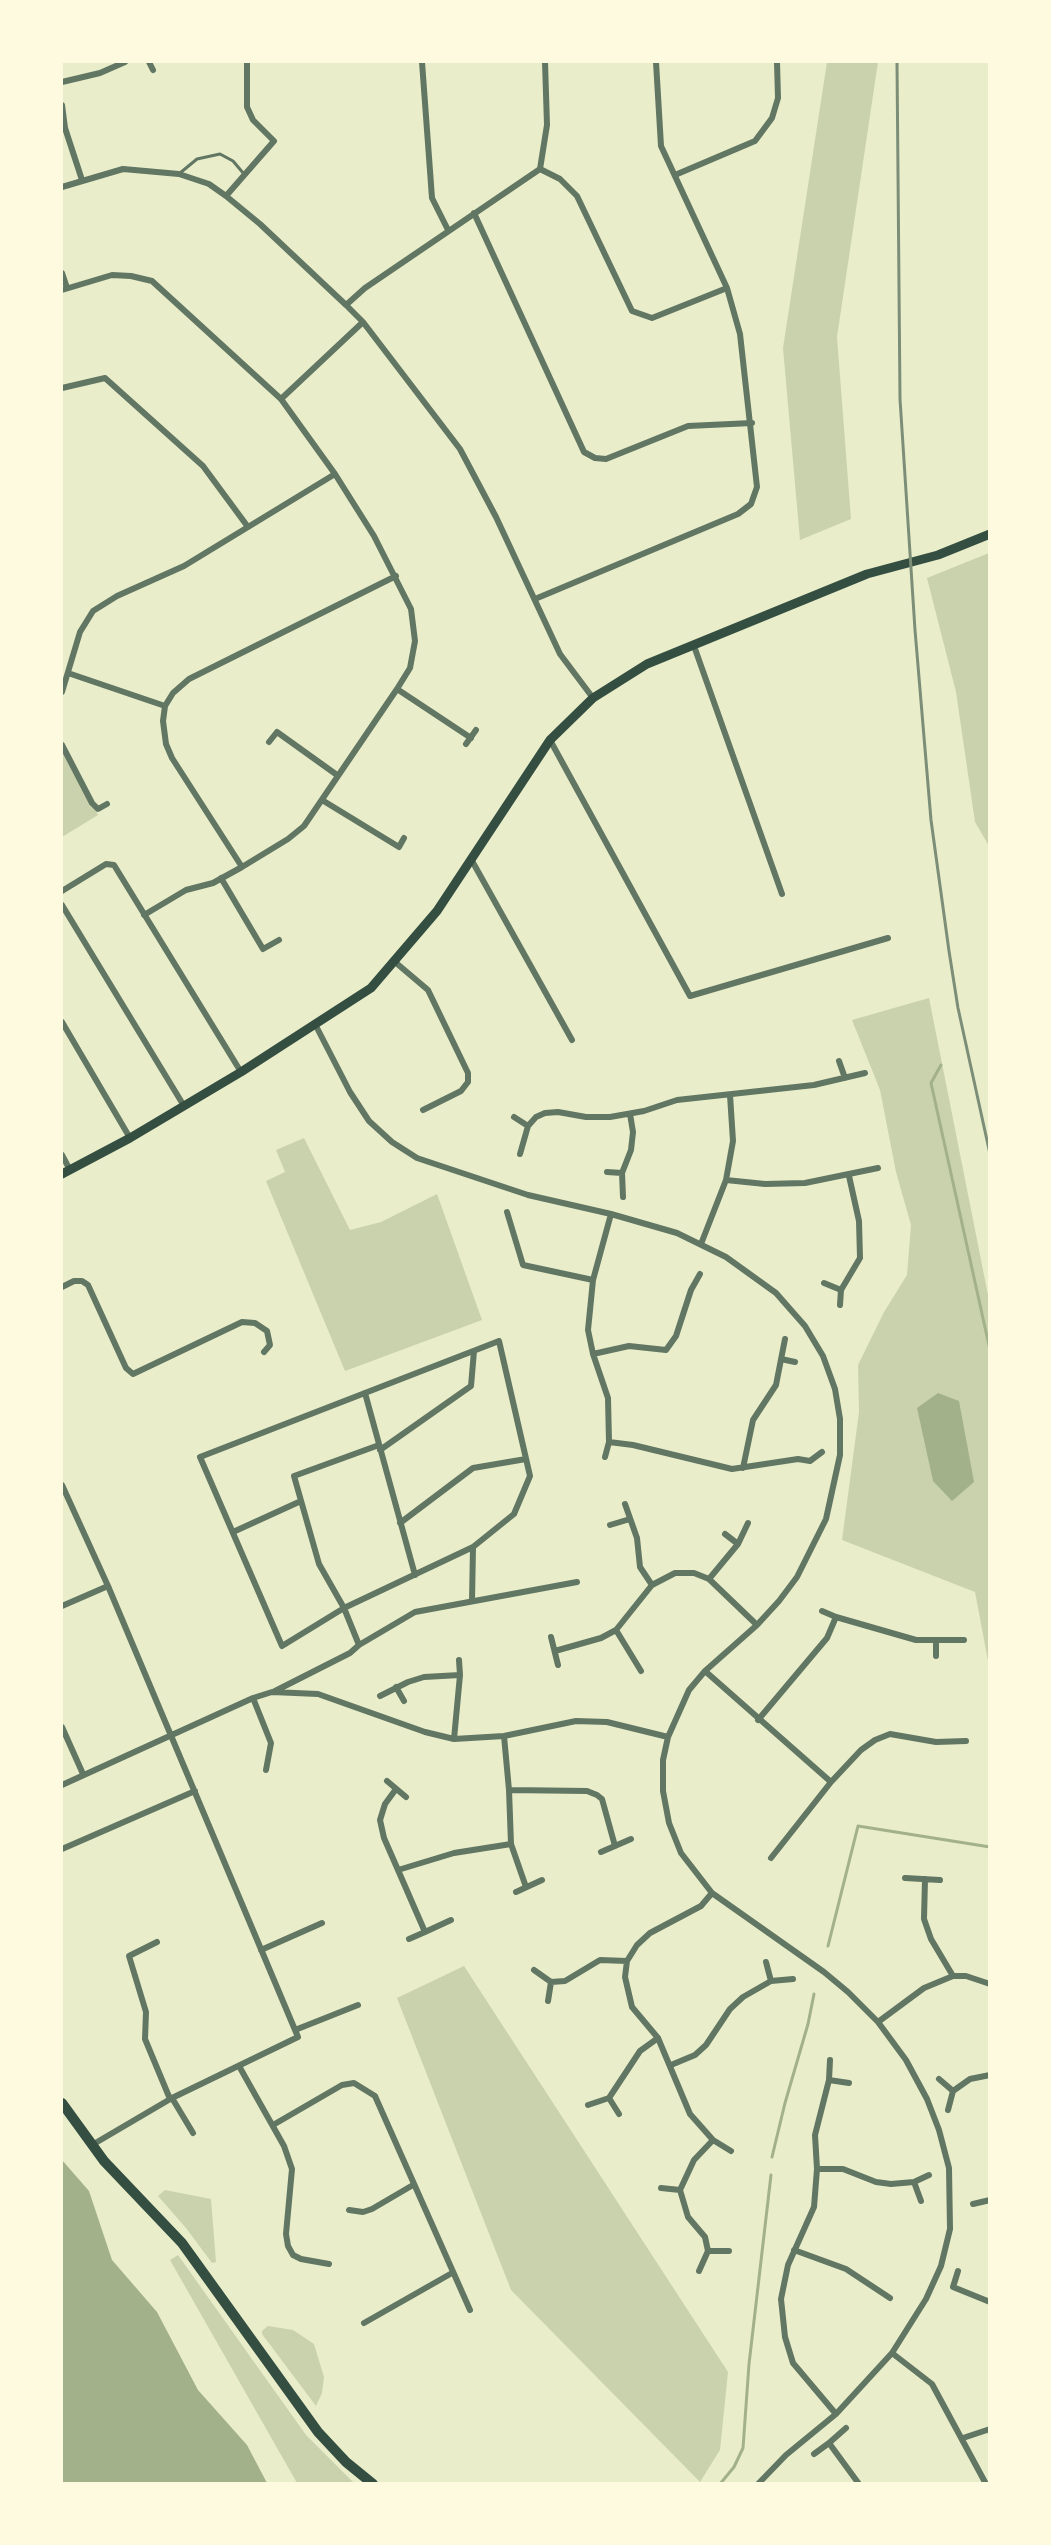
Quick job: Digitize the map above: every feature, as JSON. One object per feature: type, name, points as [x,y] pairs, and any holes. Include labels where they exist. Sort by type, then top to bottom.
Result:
[{"type":"main road","points":[[66,1172],[130,1138],[241,1072],[371,988],[437,911],[550,740],[593,698],[647,664],[867,574],[938,555],[990,534]]},
{"type":"main road","points":[[62,2103],[92,2145],[182,2243],[318,2432],[346,2462],[373,2484]]},
{"type":"street","points":[[62,82],[100,73],[125,62]]},
{"type":"street","points":[[148,62],[153,70]]},
{"type":"street","points":[[226,196],[274,141],[253,120],[247,107],[247,62]]},
{"type":"street","points":[[422,62],[432,198],[448,230]]},
{"type":"street","points":[[346,305],[365,288],[540,169],[547,125],[545,62]]},
{"type":"street","points":[[535,599],[738,514],[751,504],[757,487],[752,423],[740,334],[727,288],[662,146],[656,62]]},
{"type":"street","points":[[675,175],[755,141],[772,118],[778,98],[777,62]]},
{"type":"street","points":[[62,105],[65,128],[82,180]]},
{"type":"street","points":[[540,169],[560,180],[577,196],[632,311],[652,318],[727,288]]},
{"type":"street","points":[[62,187],[123,170],[179,174],[209,184],[226,196],[346,305],[363,322],[460,449],[496,517],[560,654],[593,698]]},
{"type":"street","points":[[474,213],[584,452],[595,458],[606,459],[688,426],[752,423]]},
{"type":"street","points":[[62,273],[64,289],[112,276],[131,276],[152,281],[281,399],[335,474],[396,576],[411,609],[416,641],[410,668],[304,826],[288,839],[242,867],[221,878],[186,890],[144,915]]},
{"type":"street","points":[[281,399],[363,322]]},
{"type":"street","points":[[62,388],[105,378],[203,466],[248,527]]},
{"type":"street","points":[[62,692],[80,632],[93,611],[111,599],[184,566],[335,474]]},
{"type":"street","points":[[242,867],[172,758],[164,732],[165,706],[173,693],[189,679],[396,576]]},
{"type":"street","points":[[694,646],[782,894]]},
{"type":"street","points":[[68,673],[165,706]]},
{"type":"street","points":[[397,689],[471,738]]},
{"type":"street","points":[[466,744],[476,730]]},
{"type":"street","points":[[269,742],[277,732],[337,775]]},
{"type":"street","points":[[550,740],[690,996],[888,938]]},
{"type":"street","points":[[62,745],[92,803],[98,809],[107,804]]},
{"type":"street","points":[[322,800],[399,847],[404,838]]},
{"type":"street","points":[[471,859],[572,1041]]},
{"type":"street","points":[[62,891],[106,864],[114,865],[241,1072]]},
{"type":"street","points":[[221,878],[263,949],[279,940]]},
{"type":"street","points":[[62,905],[184,1106]]},
{"type":"street","points":[[395,962],[428,990],[468,1073],[468,1082],[461,1091],[423,1110]]},
{"type":"street","points":[[62,1022],[130,1138]]},
{"type":"street","points":[[315,1024],[350,1092],[369,1121],[392,1142],[417,1158],[528,1195],[610,1214],[677,1233],[701,1244],[754,1276],[776,1293],[805,1326],[823,1356],[830,1375],[840,1419],[840,1455],[826,1519],[797,1577],[757,1624],[705,1671],[685,1697],[668,1737],[663,1760],[663,1791],[669,1823],[681,1853],[712,1893],[824,1972],[878,2022],[906,2060],[927,2099],[939,2130],[949,2168],[952,2204],[950,2229],[941,2266],[926,2299],[892,2353],[836,2414],[786,2455],[758,2484]]},
{"type":"street","points":[[839,1061],[845,1078]]},
{"type":"street","points":[[520,1154],[528,1126],[536,1117],[545,1113],[558,1112],[594,1117],[630,1114],[677,1100],[814,1085],[865,1073]]},
{"type":"street","points":[[701,1244],[726,1179],[733,1141],[730,1095]]},
{"type":"street","points":[[622,1197],[622,1173],[631,1150],[633,1132],[630,1114]]},
{"type":"street","points":[[513,1117],[528,1126]]},
{"type":"street","points":[[62,1155],[66,1172]]},
{"type":"street","points":[[726,1179],[765,1184],[806,1184],[878,1168]]},
{"type":"street","points":[[607,1172],[622,1173]]},
{"type":"street","points":[[840,1305],[841,1290],[860,1258],[860,1230],[849,1176]]},
{"type":"street","points":[[507,1212],[523,1265],[593,1280]]},
{"type":"street","points":[[605,1457],[609,1442],[608,1398],[593,1354],[588,1330],[593,1280],[610,1214]]},
{"type":"street","points":[[593,1354],[629,1346],[666,1350],[676,1336],[691,1290],[700,1274]]},
{"type":"street","points":[[62,1287],[74,1281],[82,1281],[88,1285],[126,1368],[133,1374],[243,1322],[255,1323],[267,1331],[270,1345],[264,1352]]},
{"type":"street","points":[[824,1283],[841,1290]]},
{"type":"street","points":[[743,1468],[753,1420],[776,1385],[785,1339]]},
{"type":"street","points":[[499,1341],[530,1476],[514,1514],[473,1547],[344,1608],[282,1646],[200,1457],[474,1351],[499,1341]]},
{"type":"street","points":[[358,1645],[344,1608],[319,1564],[294,1476],[380,1447],[471,1386],[474,1351]]},
{"type":"street","points":[[781,1359],[795,1362]]},
{"type":"street","points":[[365,1393],[415,1575]]},
{"type":"street","points":[[609,1442],[633,1445],[732,1469],[798,1460],[810,1461],[822,1452]]},
{"type":"street","points":[[400,1523],[473,1468],[526,1459]]},
{"type":"street","points":[[62,1485],[108,1586],[298,2037],[171,2099],[92,2145]]},
{"type":"street","points":[[233,1532],[301,1501]]},
{"type":"street","points":[[625,1504],[637,1538],[639,1567],[652,1585]]},
{"type":"street","points":[[610,1525],[630,1519]]},
{"type":"street","points":[[709,1580],[738,1544],[748,1523]]},
{"type":"street","points":[[725,1533],[738,1544]]},
{"type":"street","points":[[472,1601],[473,1547]]},
{"type":"street","points":[[555,1651],[601,1638],[616,1630],[652,1585],[675,1573],[694,1573],[709,1580],[757,1624]]},
{"type":"street","points":[[62,1785],[171,1734],[272,1692],[350,1653],[358,1645],[415,1612],[577,1582]]},
{"type":"street","points":[[62,1606],[108,1586]]},
{"type":"street","points":[[822,1611],[904,1638],[936,1641],[964,1640]]},
{"type":"street","points":[[758,1720],[827,1638],[836,1617]]},
{"type":"street","points":[[616,1630],[641,1671]]},
{"type":"street","points":[[551,1636],[558,1665]]},
{"type":"street","points":[[936,1641],[936,1656]]},
{"type":"street","points":[[454,1738],[460,1675],[459,1660]]},
{"type":"street","points":[[705,1671],[831,1782]]},
{"type":"street","points":[[380,1696],[424,1677],[460,1675]]},
{"type":"street","points":[[396,1688],[404,1701]]},
{"type":"street","points":[[272,1692],[318,1694],[424,1732],[454,1738],[478,1740],[576,1721],[607,1722],[668,1737]]},
{"type":"street","points":[[254,1698],[270,1743],[266,1770]]},
{"type":"street","points":[[62,1727],[83,1774]]},
{"type":"street","points":[[771,1858],[831,1782],[861,1750],[890,1734],[936,1742],[966,1741]]},
{"type":"street","points":[[504,1736],[509,1790],[510,1844],[526,1887]]},
{"type":"street","points":[[387,1781],[406,1797]]},
{"type":"street","points":[[396,1789],[385,1804],[380,1820],[384,1838],[425,1932]]},
{"type":"street","points":[[509,1790],[587,1791],[597,1795],[602,1799],[615,1846]]},
{"type":"street","points":[[62,1849],[195,1791]]},
{"type":"street","points":[[601,1852],[631,1839]]},
{"type":"street","points":[[398,1870],[454,1852],[510,1844]]},
{"type":"street","points":[[905,1878],[940,1880]]},
{"type":"street","points":[[925,1879],[924,1919],[931,1939],[953,1976]]},
{"type":"street","points":[[516,1892],[542,1880]]},
{"type":"street","points":[[712,1893],[689,1913],[650,1933],[637,1945],[627,1961],[625,1977],[628,1998],[658,2038],[671,2065],[680,2095],[690,2114],[713,2140],[731,2151]]},
{"type":"street","points":[[409,1939],[451,1920]]},
{"type":"street","points":[[261,1950],[322,1923]]},
{"type":"street","points":[[157,1942],[129,1956],[147,2012],[145,2039],[171,2099],[194,2133]]},
{"type":"street","points":[[534,1970],[551,1982],[565,1981],[577,1976],[600,1960],[627,1961]]},
{"type":"street","points":[[766,1962],[771,1981]]},
{"type":"street","points":[[878,2022],[924,1988],[953,1976],[990,1984]]},
{"type":"street","points":[[671,2065],[695,2055],[714,2035],[730,2009],[743,1997],[771,1981],[793,1979]]},
{"type":"street","points":[[548,2001],[551,1982]]},
{"type":"street","points":[[295,2030],[358,2006]]},
{"type":"street","points":[[588,2105],[609,2098],[618,2088],[633,2059],[658,2038]]},
{"type":"street","points":[[830,2060],[829,2080],[816,2135],[817,2169],[814,2207],[800,2242],[794,2250],[782,2291],[785,2337],[794,2363],[836,2414]]},
{"type":"street","points":[[239,2066],[284,2146],[292,2169],[285,2234],[288,2246],[293,2255],[302,2259],[329,2264]]},
{"type":"street","points":[[948,2110],[954,2091],[970,2079],[990,2074]]},
{"type":"street","points":[[939,2079],[954,2091]]},
{"type":"street","points":[[829,2080],[849,2083]]},
{"type":"street","points":[[273,2125],[342,2085],[354,2083],[364,2087],[375,2096],[412,2185],[470,2310]]},
{"type":"street","points":[[609,2098],[619,2114]]},
{"type":"street","points":[[699,2271],[708,2251],[705,2237],[688,2217],[680,2190],[694,2160],[713,2140]]},
{"type":"street","points":[[817,2169],[843,2169],[876,2182],[914,2182],[929,2175]]},
{"type":"street","points":[[914,2182],[921,2201]]},
{"type":"street","points":[[349,2210],[363,2212],[372,2209],[412,2185]]},
{"type":"street","points":[[661,2188],[680,2190]]},
{"type":"street","points":[[974,2204],[990,2200]]},
{"type":"street","points":[[794,2250],[846,2269],[890,2298]]},
{"type":"street","points":[[708,2251],[729,2251]]},
{"type":"street","points":[[958,2271],[953,2287],[990,2302]]},
{"type":"street","points":[[364,2323],[452,2272]]},
{"type":"street","points":[[892,2353],[932,2384],[963,2438],[984,2483]]},
{"type":"street","points":[[814,2454],[846,2428]]},
{"type":"street","points":[[963,2438],[990,2429]]},
{"type":"street","points":[[829,2442],[859,2484]]},
{"type":"lane","points":[[179,174],[197,159],[220,154],[232,161],[244,174]]},
{"type":"shaded area","points":[[827,62],[878,62],[837,337],[851,519],[800,540],[783,348]]},
{"type":"shaded area","points":[[989,553],[989,846],[975,822],[956,692],[927,578]]},
{"type":"shaded area","points":[[62,747],[98,815],[62,837]]},
{"type":"shaded area","points":[[929,998],[989,1300],[989,1666],[975,1592],[842,1540],[859,1412],[858,1365],[884,1312],[907,1275],[911,1225],[896,1172],[880,1090],[852,1020]]},
{"type":"shaded area","points":[[304,1138],[350,1230],[381,1222],[437,1194],[482,1320],[345,1371],[266,1181],[285,1172],[276,1150]]},
{"type":"shaded area","points":[[938,1393],[959,1401],[974,1482],[952,1501],[933,1481],[917,1408]]},
{"type":"shaded area","points":[[464,1966],[728,2372],[720,2450],[700,2482],[511,2290],[397,1998]]},
{"type":"shaded area","points":[[62,2160],[89,2191],[112,2260],[157,2312],[198,2390],[247,2445],[267,2483],[62,2483]]},
{"type":"shaded area","points":[[165,2190],[211,2199],[216,2262],[212,2263],[158,2196]]},
{"type":"shaded area","points":[[178,2255],[306,2435],[354,2483],[297,2483],[170,2260]]},
{"type":"shaded area","points":[[268,2326],[293,2330],[314,2344],[324,2377],[322,2393],[316,2406],[262,2334]]},
{"type":"waterway","points":[[941,1065],[931,1083],[990,1350]]},
{"type":"waterway","points":[[828,1946],[858,1826],[990,1847]]},
{"type":"waterway","points":[[772,2157],[814,1994]]},
{"type":"waterway","points":[[720,2484],[734,2467],[743,2448],[749,2364],[771,2175]]},
{"type":"railway","points":[[897,62],[900,399],[915,630],[931,820],[958,1008],[990,1154]]}]
